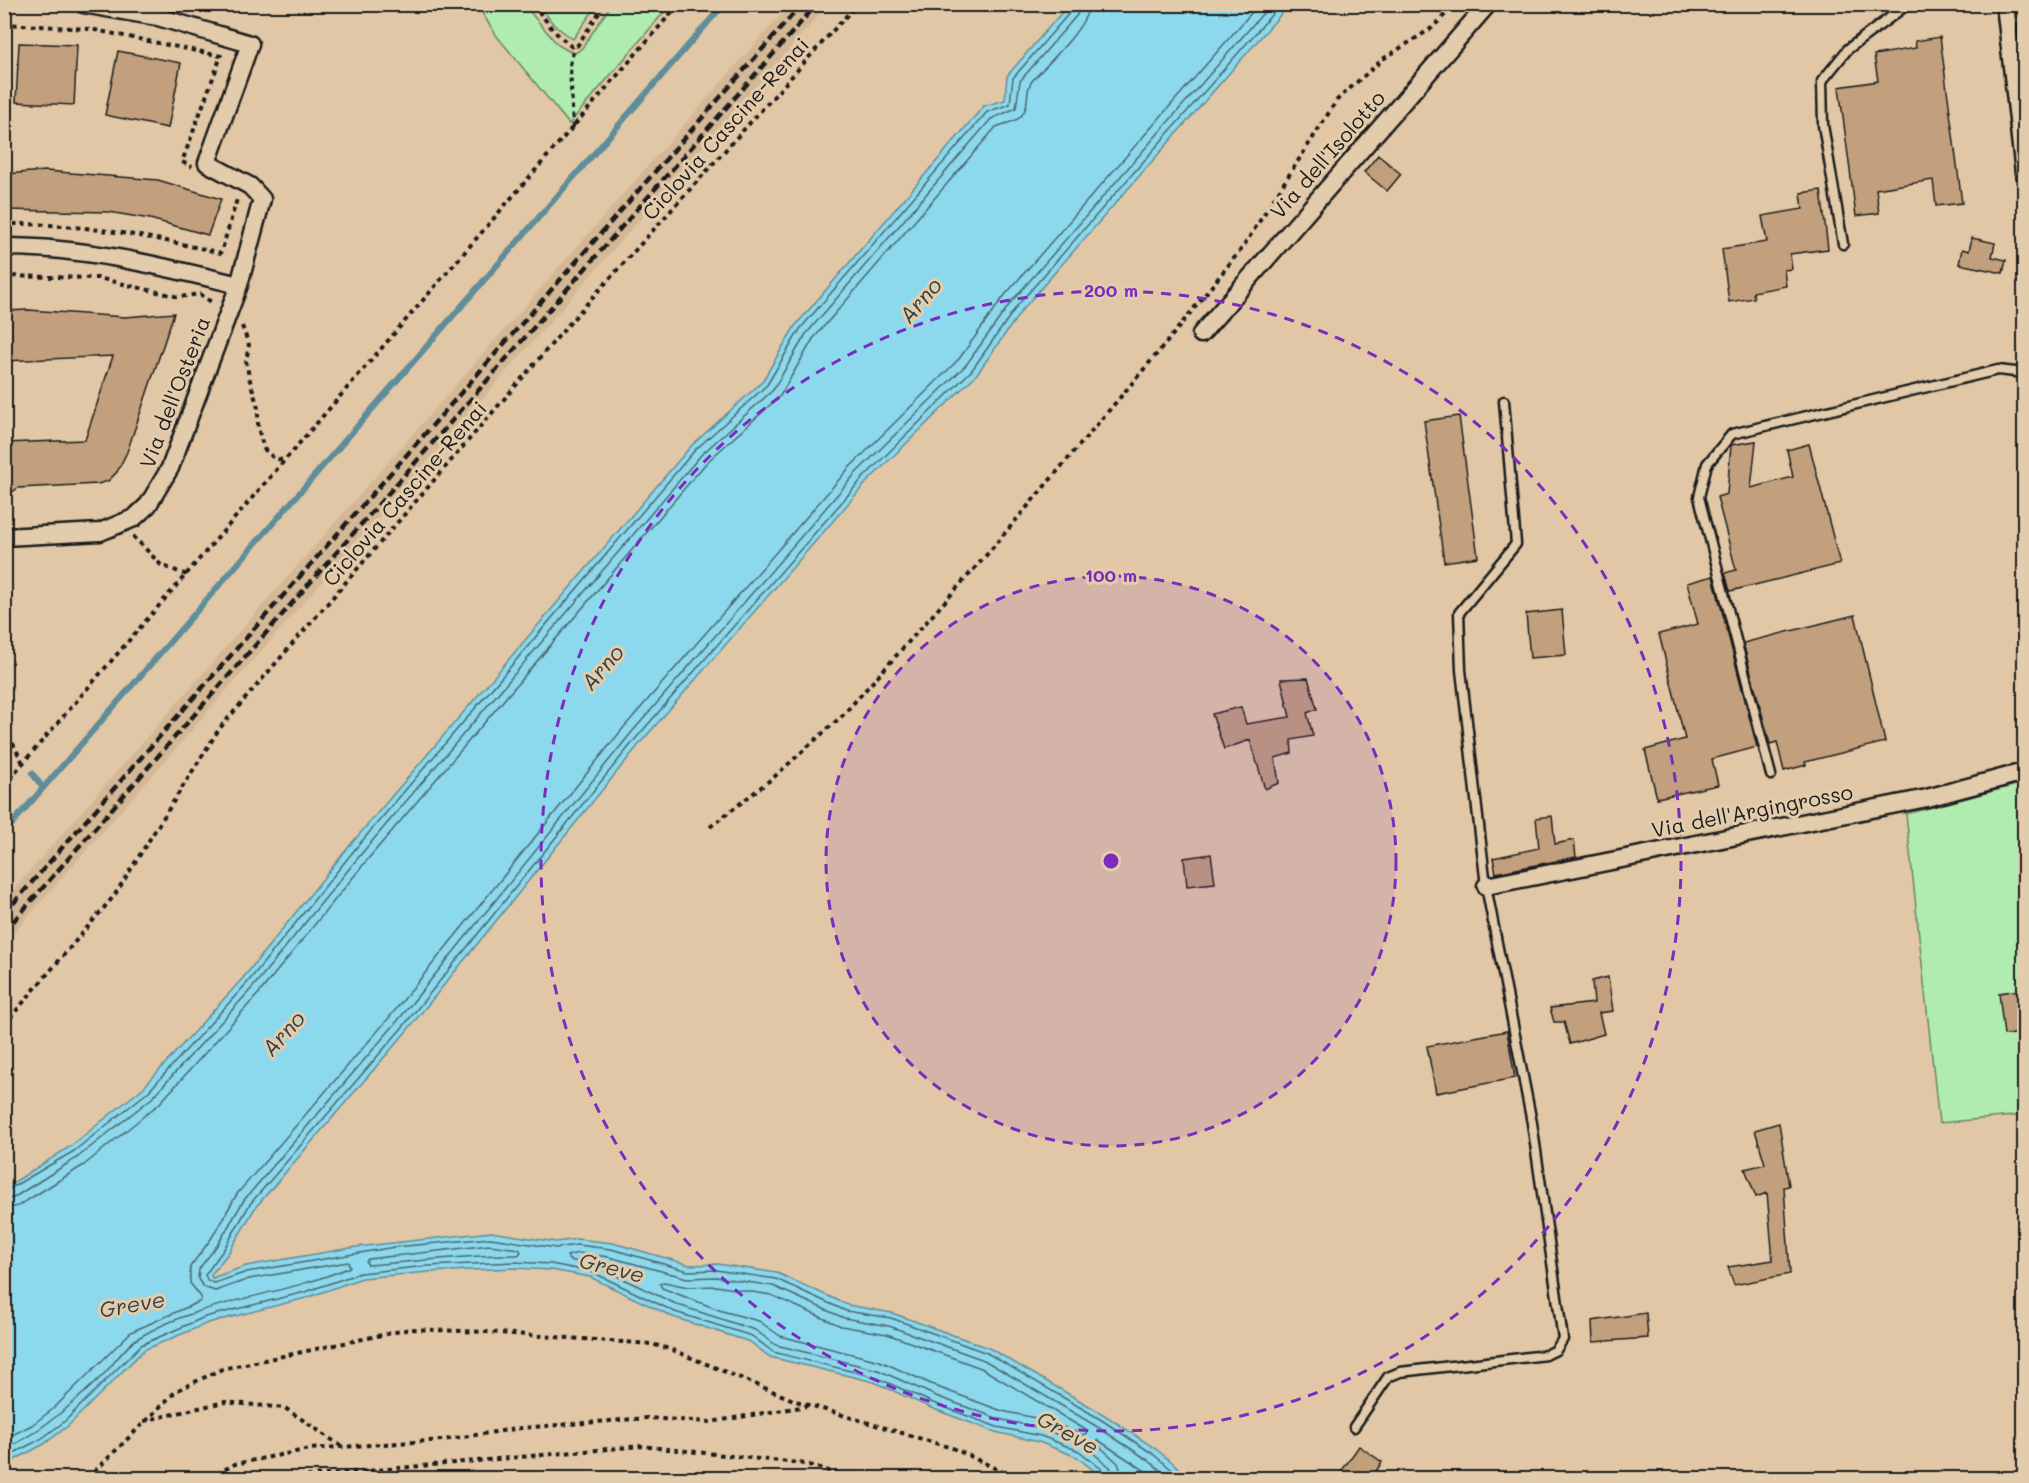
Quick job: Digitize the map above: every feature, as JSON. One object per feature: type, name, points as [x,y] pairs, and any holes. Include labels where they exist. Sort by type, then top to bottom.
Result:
[{"type":"street","name":"Via dell'Osteria","points":[[4,537],[100,532],[117,527],[134,518],[160,489],[224,311],[239,285],[262,199],[250,186],[207,163],[250,44],[158,17],[83,4]]},
{"type":"street","name":"Via dell'Isolotto","points":[[1201,334],[1488,4]]},
{"type":"street","points":[[2005,4],[2025,173]]},
{"type":"street","points":[[4,248],[53,248],[118,256],[239,285]]},
{"type":"street","name":"Via dell'Argingrosso","points":[[1486,886],[1927,798],[2025,772]]},
{"type":"lane","points":[[1843,244],[1823,125],[1822,81],[1848,49],[1908,4]]},
{"type":"lane","points":[[1771,775],[1699,497],[1707,464],[1732,434],[1998,370],[2025,373]]},
{"type":"lane","points":[[1354,1427],[1388,1377],[1400,1372],[1546,1354],[1556,1350],[1563,1339],[1532,1123],[1486,886],[1478,797],[1461,670],[1459,613],[1516,544],[1504,401]]},
{"type":"path","points":[[533,4],[554,31],[574,47]]},
{"type":"path","points":[[573,128],[570,65],[574,47],[577,46],[605,4]]},
{"type":"path","points":[[4,785],[680,4]]},
{"type":"path","name":"Ciclovia Cascine-Renai","points":[[4,1025],[114,896],[219,729],[575,317],[857,4]]},
{"type":"path","points":[[710,827],[774,777],[842,716],[983,559],[1167,342],[1243,247],[1337,100],[1383,59],[1432,28],[1455,4]]},
{"type":"path","points":[[4,153],[7,24],[90,29],[221,56],[182,162],[203,172]]},
{"type":"path","points":[[4,224],[90,227],[156,237],[221,253],[238,201],[236,195]]},
{"type":"path","points":[[4,276],[98,278],[178,297],[200,294],[217,307],[239,318],[249,345],[246,361],[258,408],[258,428],[264,449],[274,458],[286,461]]},
{"type":"path","points":[[117,527],[134,537],[161,565],[186,575]]},
{"type":"path","points":[[4,727],[23,763]]},
{"type":"path","points":[[88,1479],[143,1421],[176,1391],[222,1369],[410,1329],[651,1344],[670,1349],[811,1405],[955,1449],[1015,1479]]},
{"type":"path","points":[[143,1421],[224,1402],[285,1408],[342,1446]]},
{"type":"path","points":[[209,1479],[235,1464],[310,1449],[443,1440],[521,1428],[647,1418],[710,1422],[811,1405]]},
{"type":"path","points":[[289,1478],[641,1446],[806,1464],[852,1479]]},
{"type":"shaded area","points":[[789,5],[828,5],[5,943],[5,899]]},
{"type":"green space","points":[[477,5],[524,5],[558,45],[574,54],[582,48],[611,5],[670,5],[569,124],[496,35]]},
{"type":"green space","points":[[539,5],[597,5],[573,39],[554,25]]},
{"type":"green space","points":[[2024,783],[2024,1115],[1939,1123],[1906,814]]},
{"type":"water","points":[[1069,4],[1289,5],[1022,310],[977,374],[866,483],[642,741],[405,1033],[255,1208],[229,1252],[211,1275],[212,1278],[246,1266],[356,1247],[491,1232],[556,1242],[577,1239],[613,1243],[690,1265],[717,1264],[777,1273],[848,1305],[892,1313],[989,1348],[1103,1414],[1156,1449],[1191,1478],[1103,1478],[1077,1457],[1039,1442],[995,1432],[931,1408],[874,1382],[770,1357],[750,1342],[673,1317],[590,1277],[551,1270],[515,1268],[362,1278],[306,1298],[208,1323],[144,1350],[68,1426],[44,1444],[5,1465],[5,1188],[71,1146],[143,1088],[243,978],[351,844],[691,446],[762,382],[795,326],[984,106],[1005,100],[1007,76]]},
{"type":"building","points":[[1940,37],[1962,203],[1936,206],[1933,180],[1876,189],[1879,213],[1856,216],[1839,87],[1878,81],[1874,55],[1916,48],[1915,41]]},
{"type":"building","points":[[19,43],[77,45],[74,105],[16,102]]},
{"type":"building","points":[[118,51],[181,63],[168,128],[105,115]]},
{"type":"building","points":[[1378,155],[1401,174],[1387,191],[1364,172]]},
{"type":"building","points":[[46,171],[158,180],[221,199],[208,235],[150,219],[109,212],[4,210],[4,174]]},
{"type":"building","points":[[1821,190],[1828,249],[1790,254],[1792,269],[1784,270],[1786,286],[1753,292],[1754,298],[1729,302],[1722,249],[1767,242],[1762,216],[1803,209],[1801,193]]},
{"type":"building","points":[[1972,238],[1995,243],[1992,257],[2006,260],[2003,273],[1959,264],[1962,249],[1969,251]]},
{"type":"building","points":[[29,310],[125,317],[174,313],[127,452],[117,472],[108,481],[98,484],[18,488],[4,498],[4,443],[85,440],[113,356],[4,361],[4,311]]},
{"type":"building","points":[[1459,416],[1478,557],[1444,562],[1424,421]]},
{"type":"building","points":[[1756,441],[1751,488],[1793,477],[1787,450],[1809,444],[1840,564],[1730,591],[1725,573],[1736,570],[1717,497],[1727,494],[1731,445]]},
{"type":"building","points":[[1713,576],[1757,747],[1712,759],[1718,785],[1657,798],[1645,750],[1685,739],[1659,634],[1698,624],[1687,583]]},
{"type":"building","points":[[1562,610],[1566,655],[1530,658],[1526,614]]},
{"type":"building","points":[[1855,615],[1885,742],[1805,762],[1806,765],[1784,771],[1777,742],[1770,744],[1743,643]]},
{"type":"building","points":[[1308,678],[1317,709],[1307,713],[1313,736],[1291,740],[1292,753],[1275,758],[1279,783],[1265,789],[1250,740],[1224,749],[1212,714],[1241,707],[1246,724],[1290,717],[1281,679]]},
{"type":"building","points":[[1552,816],[1555,844],[1574,840],[1576,857],[1496,873],[1493,858],[1539,848],[1536,818]]},
{"type":"building","points":[[1211,854],[1215,883],[1187,886],[1184,858]]},
{"type":"building","points":[[1608,977],[1613,1011],[1599,1013],[1604,1034],[1570,1044],[1564,1022],[1554,1022],[1550,1008],[1594,1003],[1592,981]]},
{"type":"building","points":[[2020,990],[2025,1033],[2004,1035],[1999,993]]},
{"type":"building","points":[[1507,1031],[1515,1078],[1436,1093],[1427,1046]]},
{"type":"building","points":[[1779,1123],[1789,1186],[1784,1187],[1790,1274],[1734,1285],[1728,1267],[1773,1260],[1767,1193],[1756,1197],[1745,1169],[1765,1164],[1755,1130]]},
{"type":"building","points":[[1646,1313],[1648,1338],[1593,1342],[1592,1321]]},
{"type":"building","points":[[1359,1446],[1382,1462],[1371,1479],[1336,1479]]},
{"type":"waterway","points":[[4,833],[724,4]]},
{"type":"waterway","points":[[32,773],[43,788]]},
{"type":"railway","points":[[4,914],[802,4]]},
{"type":"railway","points":[[4,932],[817,4]]},
{"type":"water label","name":"Arno","points":[[920,300]]},
{"type":"water label","name":"Arno","points":[[602,667]]},
{"type":"water label","name":"Arno","points":[[283,1033]]},
{"type":"water label","name":"Greve","points":[[612,1267]]},
{"type":"water label","name":"Greve","points":[[132,1304]]},
{"type":"water label","name":"Greve","points":[[1068,1432]]}]
